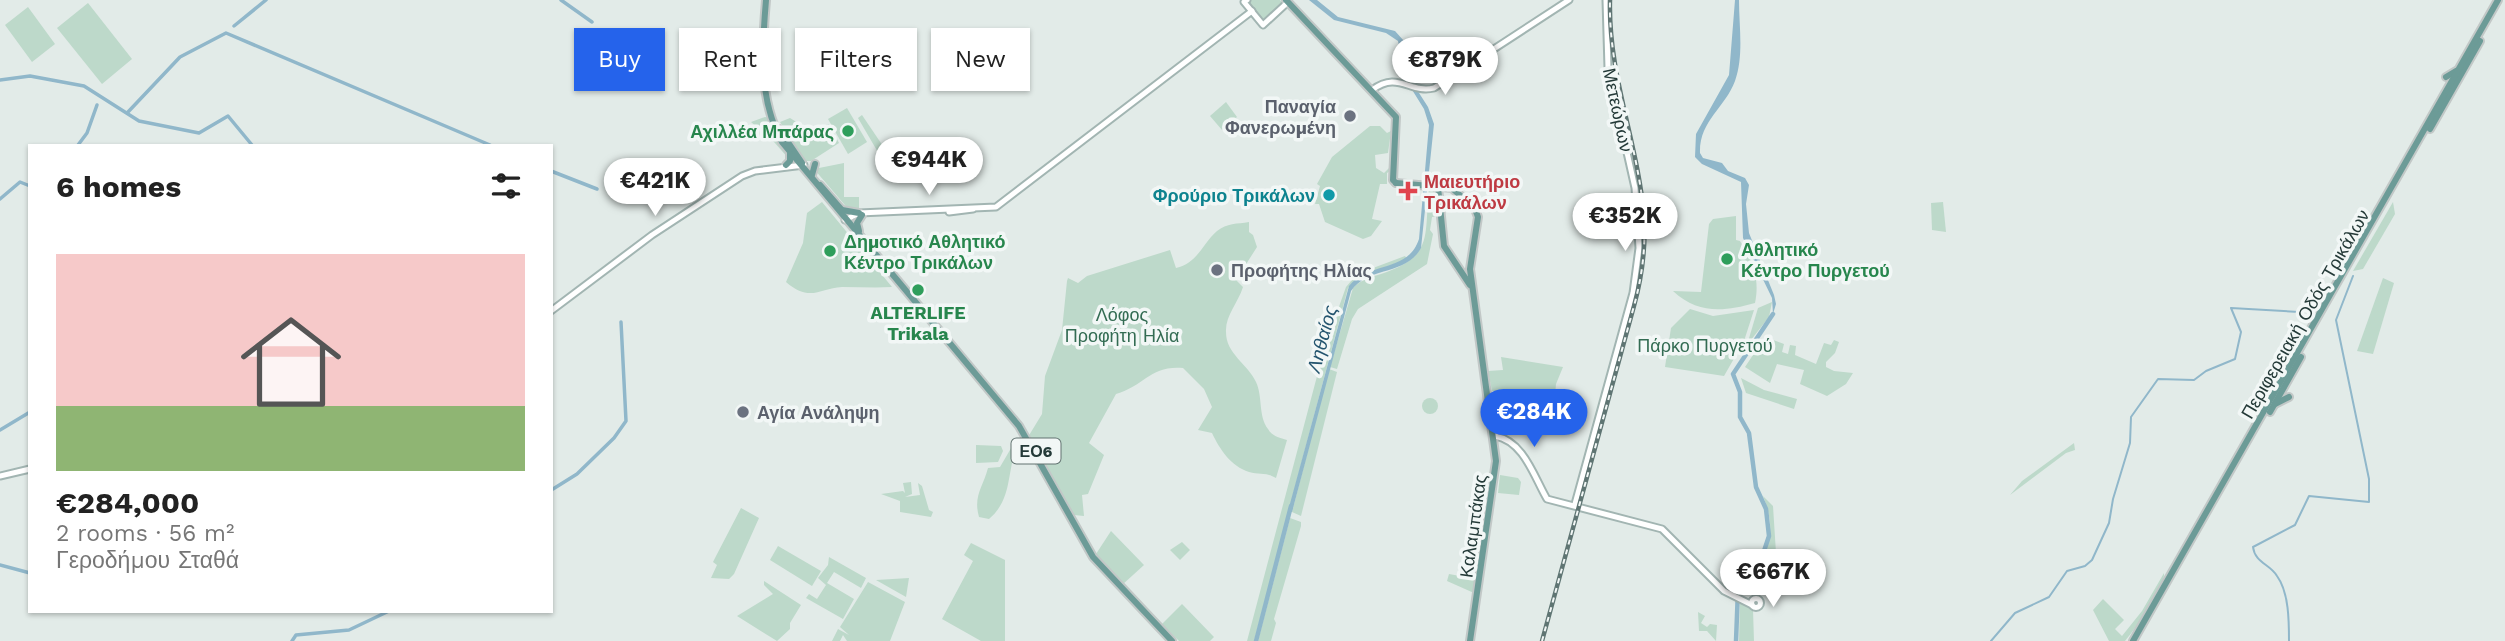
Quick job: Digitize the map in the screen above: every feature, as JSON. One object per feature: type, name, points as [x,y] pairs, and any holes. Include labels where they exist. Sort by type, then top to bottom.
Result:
[{"type":"main road","name":"ΕΟ6","points":[[766,0],[762,57],[775,129],[789,152],[804,163],[887,268]]},
{"type":"main road","points":[[1372,90],[1404,85],[1434,88],[1569,0]]},
{"type":"main road","name":"Μετεώρων","points":[[1575,505],[1631,303],[1639,248],[1635,188],[1608,68],[1606,0]]},
{"type":"main road","name":"Περιφερειακή Οδός Τρικάλων","points":[[2136,641],[2500,0]]},
{"type":"main road","name":"Περιφερειακή Οδός Τρικάλων","points":[[2136,641],[2274,405],[2500,0]]},
{"type":"main road","points":[[1246,1],[1263,25],[1287,1],[1397,118],[1394,170],[1397,180],[1409,184],[1452,188],[1475,209],[1477,223],[1485,218]]},
{"type":"main road","points":[[842,210],[861,214],[989,209],[1000,204],[1251,10]]},
{"type":"main road","points":[[2445,77],[2460,67]]},
{"type":"main road","points":[[1432,97],[1434,88]]},
{"type":"main road","points":[[2447,99],[2456,91],[2464,90]]},
{"type":"main road","name":"ΕΟ6","points":[[769,106],[782,133],[848,220],[1028,439],[1093,558],[1172,641]]},
{"type":"main road","points":[[786,165],[790,161],[789,152]]},
{"type":"main road","points":[[553,309],[652,235],[739,178],[804,163]]},
{"type":"main road","points":[[778,167],[804,163]]},
{"type":"main road","points":[[1437,187],[1444,247],[1473,290]]},
{"type":"main road","points":[[848,220],[861,214]]},
{"type":"main road","points":[[859,230],[861,214]]},
{"type":"main road","name":"Καλαμπάκας","points":[[1471,641],[1496,474],[1495,436],[1470,267],[1477,223]]},
{"type":"main road","points":[[2270,389],[2284,379]]},
{"type":"main road","points":[[2274,405],[2290,397]]},
{"type":"main road","points":[[1495,436],[1504,439],[1518,450],[1538,478],[1546,498],[1664,530],[1732,595],[1752,603]]},
{"type":"main road","points":[[0,476],[28,469]]},
{"type":"green space","points":[[1251,0],[1280,0],[1284,5],[1264,21],[1249,3]]},
{"type":"green space","points":[[88,3],[132,59],[102,84],[57,28]]},
{"type":"green space","points":[[28,7],[55,44],[32,62],[5,25]]},
{"type":"green space","points":[[1226,102],[1237,117],[1222,130],[1210,116]]},
{"type":"green space","name":"Αχιλλέα Μπάρας","points":[[847,108],[867,142],[848,154],[828,119]]},
{"type":"green space","points":[[862,115],[889,155],[879,154],[858,118]]},
{"type":"green space","points":[[770,118],[790,155],[789,159],[751,122]]},
{"type":"green space","points":[[790,118],[814,133],[829,124],[839,143],[811,161],[805,161],[780,122]]},
{"type":"green space","points":[[1370,126],[1380,126],[1387,133],[1391,131],[1388,153],[1375,155],[1376,168],[1384,173],[1390,167],[1392,152],[1393,169],[1387,173],[1387,184],[1380,184],[1372,219],[1382,221],[1371,236],[1363,239],[1325,222],[1319,204],[1315,204],[1320,186],[1317,184],[1332,157]]},
{"type":"green space","points":[[844,163],[844,197],[859,197],[859,211],[850,211],[814,169]]},
{"type":"green space","points":[[1429,188],[1437,192],[1437,216],[1432,217],[1430,230],[1433,234],[1427,264],[1358,309],[1352,319],[1337,369],[1330,367],[1353,288],[1366,279],[1410,260],[1423,243]]},
{"type":"green space","name":"Δημοτικό Αθλητικό Κέντρο Τρικάλων","points":[[822,202],[892,287],[842,287],[808,293],[786,282],[803,243],[807,213]]},
{"type":"green space","points":[[1943,202],[1946,232],[1932,230],[1931,203]]},
{"type":"green space","points":[[2393,202],[2395,214],[2363,269],[2353,271]]},
{"type":"green space","name":"Αθλητικό Κέντρο Πυργετού","points":[[1736,216],[1736,240],[1745,248],[1754,270],[1757,286],[1755,303],[1722,309],[1692,304],[1673,291],[1701,292],[1709,224],[1713,219]]},
{"type":"green space","name":"Λόφος Προφήτη Ηλία","points":[[1249,222],[1249,232],[1253,235],[1257,247],[1236,280],[1243,287],[1228,320],[1226,332],[1229,346],[1256,382],[1265,424],[1274,435],[1287,440],[1276,478],[1249,472],[1237,466],[1222,451],[1212,433],[1198,430],[1212,407],[1204,389],[1183,368],[1172,368],[1155,373],[1116,394],[1089,443],[1104,455],[1088,494],[1082,495],[1084,516],[1074,515],[1028,437],[1042,414],[1045,376],[1062,330],[1068,278],[1078,283],[1087,276],[1170,250],[1176,268],[1183,266],[1195,258],[1221,228]]},
{"type":"green space","points":[[1405,256],[1407,259],[1403,261],[1359,276],[1348,288],[1254,641],[1247,641],[1325,346],[1346,287],[1357,274]]},
{"type":"green space","points":[[2383,278],[2394,283],[2373,354],[2357,351]]},
{"type":"green space","points":[[1772,302],[1769,317],[1747,345],[1758,308]]},
{"type":"green space","name":"Πάρκο Πυργετού","points":[[1690,309],[1713,316],[1754,310],[1744,341],[1724,376],[1665,367],[1671,328]]},
{"type":"green space","points":[[1765,337],[1784,344],[1782,352],[1788,354],[1790,345],[1796,346],[1795,355],[1816,364],[1824,343],[1831,345],[1834,340],[1839,342],[1835,353],[1826,362],[1826,367],[1834,371],[1853,373],[1846,384],[1827,396],[1800,384],[1804,370],[1777,364],[1770,383],[1745,367]]},
{"type":"green space","points":[[1501,357],[1563,367],[1556,384],[1553,417],[1506,409],[1504,401],[1499,401],[1497,391],[1492,391],[1488,371],[1503,370]]},
{"type":"green space","points":[[1329,369],[1337,372],[1301,516],[1292,512]]},
{"type":"green space","points":[[1741,378],[1764,390],[1797,399],[1794,409],[1746,393]]},
{"type":"green space","points":[[1430,398],[1438,406],[1430,414],[1422,406]]},
{"type":"green space","points":[[1017,438],[1020,441],[1012,461],[1003,501],[989,519],[979,517],[978,497],[988,468],[1000,467]]},
{"type":"green space","points":[[2074,443],[2075,450],[2066,453],[2010,495],[2022,481]]},
{"type":"green space","points":[[976,445],[1001,446],[1003,451],[998,462],[976,463]]},
{"type":"green space","points":[[1500,475],[1518,478],[1521,482],[1519,495],[1498,493]]},
{"type":"green space","points":[[911,482],[912,494],[905,497],[920,495],[918,483],[922,486],[929,510],[933,512],[931,517],[900,512],[900,501],[881,494],[905,493],[903,483]]},
{"type":"green space","points":[[1763,496],[1773,506],[1776,553],[1751,594],[1740,590],[1763,557],[1770,535],[1768,511]]},
{"type":"green space","points":[[741,508],[759,518],[734,574],[729,579],[711,578],[717,565],[713,562]]},
{"type":"green space","points":[[1290,518],[1301,522],[1301,526],[1274,619],[1276,623],[1271,641],[1258,641]]},
{"type":"green space","points":[[1111,531],[1144,565],[1122,585],[1096,554]]},
{"type":"green space","points":[[1182,542],[1190,550],[1180,560],[1170,550]]},
{"type":"green space","points":[[971,543],[1005,560],[1005,641],[981,641],[942,619],[973,561],[964,555]]},
{"type":"green space","points":[[778,546],[821,571],[812,586],[770,560]]},
{"type":"green space","points":[[829,557],[866,578],[861,588],[834,572],[827,583],[854,599],[843,619],[806,598],[809,594],[817,599],[826,585],[818,578],[828,565]]},
{"type":"green space","points":[[2164,573],[2155,597],[2125,641],[2109,641],[2093,610],[2103,599],[2124,620],[2115,629],[2122,636],[2142,611]]},
{"type":"green space","points":[[1449,574],[1476,579],[1474,593],[1447,581]]},
{"type":"green space","points":[[909,578],[906,597],[876,580]]},
{"type":"green space","points":[[764,581],[801,605],[790,623],[790,629],[777,641],[737,616],[773,594],[764,585]]},
{"type":"green space","points":[[868,582],[905,602],[890,641],[847,641],[843,635],[840,641],[832,641],[838,629],[849,635],[840,627]]},
{"type":"green space","points":[[1740,600],[1753,610],[1754,641],[1739,641]]},
{"type":"green space","points":[[1182,604],[1214,637],[1210,641],[1179,641],[1162,624]]},
{"type":"green space","points":[[1698,612],[1705,616],[1701,623],[1707,627],[1710,624],[1717,625],[1716,641],[1707,631],[1699,631]]},
{"type":"water","name":"Ληθαίος","points":[[1309,0],[1317,0],[1338,17],[1395,31],[1404,41],[1412,82],[1428,107],[1434,124],[1421,248],[1406,263],[1367,278],[1351,291],[1292,512],[1288,511],[1349,286],[1357,278],[1406,257],[1414,250],[1419,239],[1429,125],[1424,109],[1406,80],[1398,41],[1386,33],[1334,20]]},
{"type":"water","points":[[1735,0],[1739,0],[1738,71],[1731,91],[1708,123],[1700,153],[1703,158],[1722,163],[1728,171],[1745,178],[1749,185],[1746,204],[1749,233],[1774,295],[1776,304],[1773,314],[1772,298],[1743,238],[1741,182],[1702,164],[1695,157],[1696,134],[1729,75]]},
{"type":"waterway","points":[[234,26],[266,0]]},
{"type":"waterway","points":[[561,0],[592,22]]},
{"type":"waterway","points":[[128,112],[180,57],[226,33],[488,144]]},
{"type":"waterway","points":[[0,80],[30,76],[84,86],[139,121],[199,133],[228,116],[251,144]]},
{"type":"waterway","points":[[79,144],[87,133],[97,105]]},
{"type":"waterway","points":[[553,172],[597,189]]},
{"type":"waterway","points":[[0,199],[20,182],[28,185]]},
{"type":"waterway","points":[[2289,641],[2288,607],[2284,590],[2274,572],[2257,557],[2253,547],[2295,525],[2309,496],[2369,502],[2369,479],[2336,320],[2353,276]]},
{"type":"waterway","points":[[1991,641],[2015,613],[2049,597],[2067,571],[2085,566],[2092,560],[2109,523],[2113,499],[2130,443],[2131,417],[2158,379],[2194,380],[2206,371],[2235,359],[2241,332],[2231,308],[2299,312]]},
{"type":"waterway","points":[[1736,641],[1738,589],[1762,557],[1769,536],[1766,509],[1756,487],[1749,433],[1740,417],[1740,392],[1733,374],[1773,314]]},
{"type":"waterway","points":[[553,489],[577,474],[614,438],[626,421],[621,322]]},
{"type":"waterway","points":[[0,430],[28,413]]},
{"type":"waterway","name":"Ληθαίος","points":[[1256,641],[1291,506]]},
{"type":"waterway","points":[[0,565],[28,572]]},
{"type":"waterway","points":[[292,641],[296,635],[349,630],[385,613]]},
{"type":"railway","points":[[1542,641],[1634,306],[1643,262],[1644,216],[1641,189],[1618,82],[1610,0]]},
{"type":"place","name":"Παναγία Φανερωμένη","points":[[1350,116]]},
{"type":"place","name":"Αχιλλέα Μπάρας","points":[[848,131]]},
{"type":"place","name":"Μαιευτήριο Τρικάλων","points":[[1408,191]]},
{"type":"place","name":"Φρούριο Τρικάλων","points":[[1329,195]]},
{"type":"place","name":"Δημοτικό Αθλητικό Κέντρο Τρικάλων","points":[[830,251]]},
{"type":"place","name":"Αθλητικό Κέντρο Πυργετού","points":[[1727,259]]},
{"type":"place","name":"Προφήτης Ηλίας","points":[[1217,270]]},
{"type":"place","name":"ALTERLIFE Trikala","points":[[918,290]]},
{"type":"place","name":"Αγία Ανάληψη","points":[[743,412]]}]
